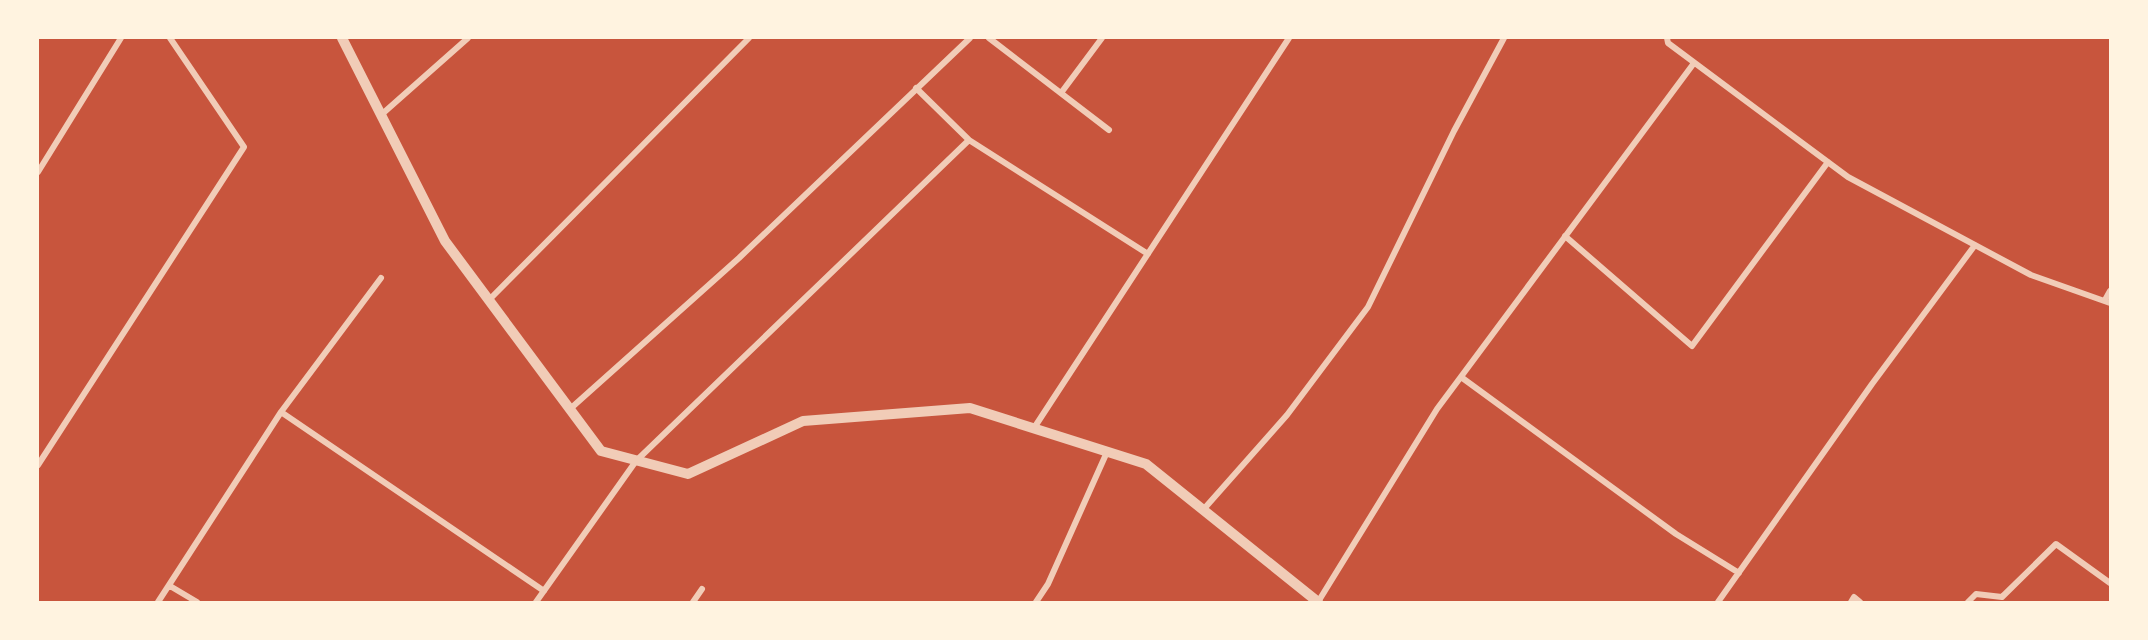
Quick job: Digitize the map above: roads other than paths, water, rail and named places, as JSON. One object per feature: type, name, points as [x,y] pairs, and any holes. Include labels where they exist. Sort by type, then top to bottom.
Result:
[{"type":"street","points":[[38,172],[121,38]]},
{"type":"street","points":[[38,465],[244,147],[170,38]]},
{"type":"street","points":[[342,38],[445,241],[601,451],[688,474],[803,421],[970,408],[1146,464],[1318,602],[1437,409],[1694,63]]},
{"type":"street","points":[[381,115],[468,38]]},
{"type":"street","points":[[489,300],[749,38]]},
{"type":"street","points":[[570,409],[739,258],[970,38]]},
{"type":"street","points":[[989,38],[1108,130]]},
{"type":"street","points":[[1061,93],[1102,38]]},
{"type":"street","points":[[1034,428],[1289,38]]},
{"type":"street","points":[[1203,510],[1287,415],[1368,307],[1454,131],[1504,38]]},
{"type":"street","points":[[1666,38],[1668,43],[1694,63],[1848,177],[2031,275],[2108,302],[2110,291]]},
{"type":"street","points":[[916,88],[969,140],[1148,254]]},
{"type":"street","points":[[536,603],[636,461],[969,140]]},
{"type":"street","points":[[1565,236],[1692,346],[1828,162]]},
{"type":"street","points":[[1718,603],[1872,384],[1975,245]]},
{"type":"street","points":[[158,603],[281,412],[381,278]]},
{"type":"street","points":[[1461,377],[1676,534],[1739,573]]},
{"type":"street","points":[[281,412],[544,591]]},
{"type":"street","points":[[1036,603],[1048,584],[1107,452]]},
{"type":"street","points":[[1968,603],[1976,594],[2002,597],[2056,544],[2110,583]]},
{"type":"street","points":[[170,586],[197,603]]},
{"type":"street","points":[[693,603],[702,589]]},
{"type":"street","points":[[1851,603],[1854,597],[1860,603]]}]
